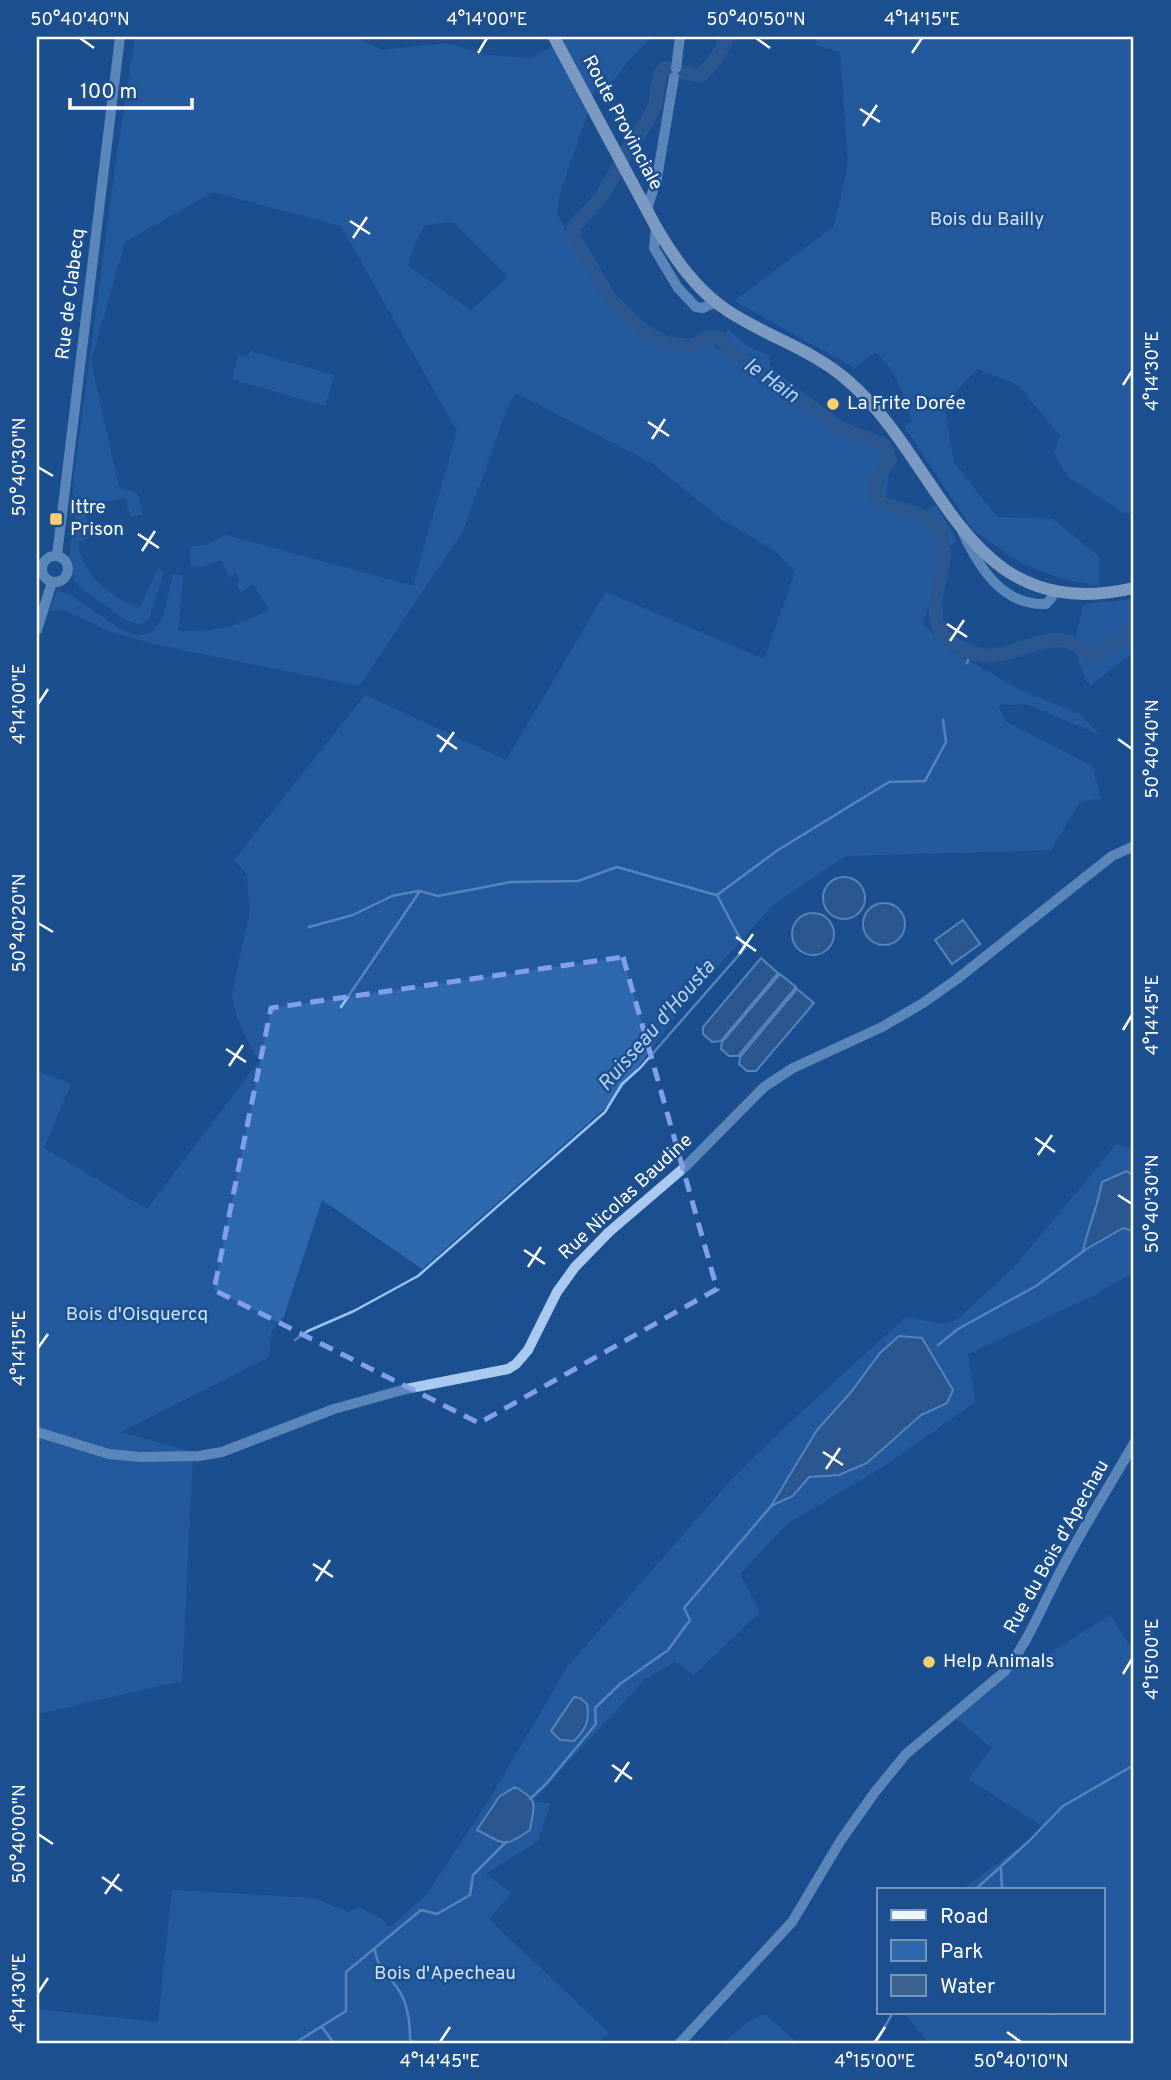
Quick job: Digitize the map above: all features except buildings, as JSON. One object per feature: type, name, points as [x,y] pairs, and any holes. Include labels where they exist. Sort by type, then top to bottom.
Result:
[{"type":"main road","name":"Route Provinciale","points":[[554,37],[656,227],[687,273],[715,302],[744,321],[827,365],[859,390],[886,421],[962,530],[986,555],[1010,572],[1054,590],[1096,593],[1134,587]]},
{"type":"street","name":"Rue de Clabecq","points":[[57,555],[120,37]]},
{"type":"street","points":[[647,209],[657,178],[680,37]]},
{"type":"street","points":[[962,530],[977,561],[1005,592],[1026,603],[1046,604],[1054,590]]},
{"type":"street","name":"Rue de Clabecq","points":[[57,555],[66,561],[68,571],[63,580],[52,582],[44,577],[41,568],[44,560],[57,555]]},
{"type":"street","name":"Rue de Clabecq","points":[[37,630],[52,582]]},
{"type":"street","name":"Rue Nicolas Baudine","points":[[37,1432],[109,1454],[140,1457],[199,1456],[222,1452],[334,1409],[406,1389],[494,1373],[516,1364],[528,1350],[556,1292],[575,1267],[609,1232],[686,1166],[764,1087],[793,1068],[882,1027],[923,1003],[1112,856],[1134,846]]},
{"type":"street","name":"Rue du Bois d'Apechau","points":[[680,2043],[792,1922],[874,1792],[906,1754],[1004,1672],[1013,1661],[1031,1632],[1060,1570],[1134,1443]]},
{"type":"highlighted area","points":[[623,957],[717,1289],[479,1423],[214,1290],[271,1008]]},
{"type":"green space","name":"Bois d'Oisquercq","points":[[135,37],[355,37],[382,50],[448,43],[485,55],[532,58],[567,37],[652,37],[627,62],[615,79],[594,93],[559,197],[557,213],[594,283],[661,346],[699,351],[717,336],[713,347],[722,351],[728,329],[747,346],[769,355],[770,366],[836,421],[853,431],[877,436],[890,460],[886,499],[923,512],[936,505],[957,541],[947,548],[948,561],[939,570],[923,624],[952,651],[1020,690],[1080,714],[1100,735],[1026,704],[998,705],[1005,721],[1092,766],[1101,798],[1080,802],[1051,850],[846,856],[773,905],[693,994],[611,1103],[422,1269],[322,1200],[284,1316],[272,1330],[269,1357],[121,1432],[193,1452],[182,1681],[37,1714],[37,1071],[71,1084],[44,1148],[147,1209],[260,1060],[254,1054],[236,1015],[232,993],[250,911],[247,875],[234,860],[365,695],[506,760],[606,592],[764,659],[795,572],[775,551],[723,520],[650,462],[516,393],[508,406],[463,531],[359,686],[159,645],[108,631],[64,610],[49,611],[57,591],[69,595],[125,631],[138,635],[150,633],[162,617],[173,574],[183,576],[178,631],[214,630],[247,620],[269,609],[253,584],[241,592],[236,583],[240,580],[236,573],[229,577],[221,560],[205,566],[191,567],[190,547],[205,545],[226,535],[413,586],[457,431],[341,226],[213,192],[125,242],[91,361],[119,487],[137,493],[143,514],[131,517],[125,498],[83,506],[92,536],[78,543],[85,565],[100,584],[129,604],[140,608],[158,569],[164,571],[149,619],[140,625],[124,619],[79,587],[74,579],[73,564],[69,556],[78,501],[72,492]],"holes":[[[453,222],[508,277],[471,310],[408,266],[415,243],[425,225]]]},
{"type":"green space","name":"Bois du Bailly","points":[[816,37],[1134,37],[1134,514],[1124,513],[1068,477],[1054,453],[1060,436],[1018,385],[977,369],[944,405],[954,462],[997,517],[1053,519],[1099,557],[1099,586],[1062,579],[1019,562],[973,530],[904,426],[912,421],[902,392],[889,367],[875,352],[855,368],[734,301],[834,226],[848,165],[840,52],[816,45]]},
{"type":"green space","points":[[250,351],[334,375],[325,406],[232,379],[239,355],[248,357]]},
{"type":"green space","points":[[1134,599],[1134,651],[1090,686],[1080,664],[1076,646],[1084,604]]},
{"type":"green space","name":"Bois d'Apecheau","points":[[1117,1144],[1134,1151],[1134,1272],[1095,1295],[968,1354],[975,1402],[889,1463],[787,1524],[740,1574],[760,1612],[694,1675],[675,1662],[645,1679],[532,1802],[551,1803],[537,1842],[485,1874],[511,1893],[489,1919],[609,2033],[598,2043],[37,2043],[37,2009],[158,2022],[172,1890],[313,1898],[349,1912],[359,1907],[384,1920],[389,1928],[427,1894],[487,1803],[568,1666],[732,1479],[906,1317],[945,1324],[958,1319],[1013,1268]]},
{"type":"green space","points":[[1110,1615],[1134,1653],[1134,2043],[929,2043],[905,2014],[1104,2014],[1104,1888],[964,1888],[1045,1828],[968,1779],[992,1748],[955,1717],[998,1683],[1019,1659],[1030,1666]]},
{"type":"green space","points":[[765,2014],[797,2043],[722,2043],[748,2022]]},
{"type":"water","points":[[844,877],[859,883],[865,898],[859,913],[844,919],[829,913],[823,898],[829,883]]},
{"type":"water","points":[[884,903],[899,909],[905,924],[899,939],[884,945],[869,939],[863,924],[869,909]]},
{"type":"water","points":[[813,913],[828,919],[834,934],[828,949],[813,955],[798,949],[792,934],[798,919]]},
{"type":"water","points":[[963,920],[980,944],[952,964],[935,940]]},
{"type":"water","points":[[761,958],[778,973],[721,1041],[712,1042],[703,1034],[703,1027]]},
{"type":"water","points":[[780,974],[796,987],[738,1056],[729,1056],[721,1049],[722,1042]]},
{"type":"water","points":[[797,989],[814,1003],[756,1071],[747,1071],[739,1064],[740,1057]]},
{"type":"water","points":[[1127,1171],[1134,1177],[1134,1231],[1123,1228],[1083,1251],[1102,1182]]},
{"type":"water","points":[[899,1336],[922,1338],[953,1390],[947,1403],[921,1415],[867,1463],[839,1475],[809,1477],[793,1496],[771,1506],[817,1430],[851,1392],[880,1353]]},
{"type":"water","points":[[574,1697],[587,1704],[586,1724],[574,1741],[560,1740],[551,1731]]},
{"type":"water","points":[[515,1787],[532,1800],[534,1808],[530,1830],[514,1840],[504,1842],[477,1830],[499,1797]]},
{"type":"waterway","name":"le Hain","points":[[727,37],[720,53],[701,76],[665,68],[660,74],[655,105],[645,125],[602,196],[574,227],[574,237],[610,299],[642,330],[669,344],[693,346],[706,338],[719,338],[746,365],[808,404],[840,428],[884,445],[890,460],[874,491],[878,502],[917,514],[942,531],[944,553],[936,614],[942,633],[954,644],[981,655],[998,655],[1047,641],[1062,640],[1077,646],[1092,659],[1134,628]]},
{"type":"waterway","name":"Ruisseau d'Housta","points":[[967,663],[971,653]]},
{"type":"waterway","name":"Ruisseau d'Housta","points":[[295,1340],[418,1276],[605,1112],[622,1084],[640,1068],[745,948],[717,895],[778,850],[889,782],[925,781],[946,742],[943,720]]},
{"type":"waterway","points":[[341,1007],[420,891],[438,896],[511,882],[578,881],[617,867],[716,895]]},
{"type":"waterway","points":[[309,927],[353,915],[392,896],[418,891]]},
{"type":"waterway","points":[[938,1345],[958,1329],[1036,1286],[1085,1250]]},
{"type":"waterway","points":[[530,1799],[546,1784],[596,1724],[595,1708],[620,1684],[668,1650],[690,1620],[684,1608],[772,1505]]},
{"type":"waterway","points":[[977,1888],[1063,1806],[1134,1765]]},
{"type":"waterway","points":[[295,2043],[346,2011],[346,1972],[421,1910],[437,1914],[470,1895],[473,1875],[506,1842]]},
{"type":"waterway","points":[[1001,1868],[1002,1888]]},
{"type":"waterway","points":[[375,1949],[380,1966],[404,2000],[410,2039],[414,2043]]},
{"type":"waterway","points":[[876,2043],[892,2014]]},
{"type":"waterway","points":[[322,2027],[334,2043]]},
{"type":"place","name":"La Frite Dorée","points":[[833,404]]},
{"type":"place","name":"Ittre Prison","points":[[56,519]]},
{"type":"place","name":"Help Animals","points":[[929,1662]]}]
